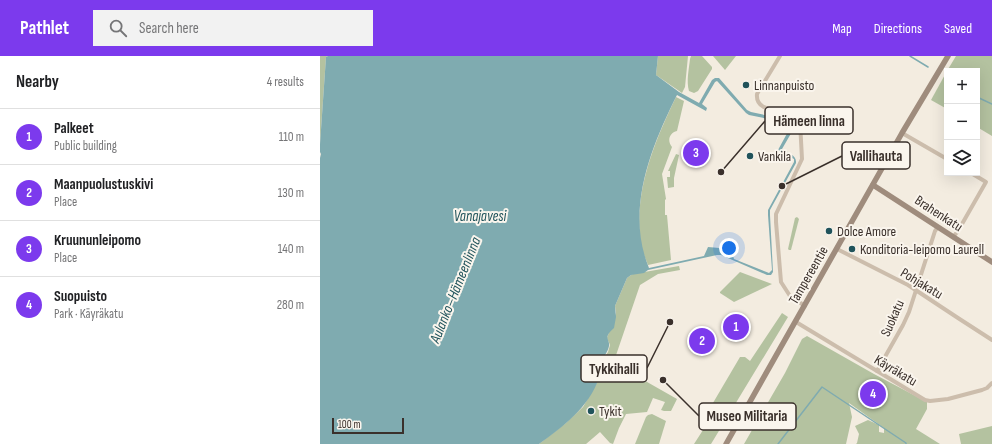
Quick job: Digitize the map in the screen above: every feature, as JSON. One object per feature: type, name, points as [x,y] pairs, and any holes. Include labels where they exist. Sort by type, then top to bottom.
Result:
[{"type":"main road","name":"Tampereentie","points":[[726,444],[902,133],[948,56]]},
{"type":"main road","name":"Brahenkatu","points":[[873,185],[992,262]]},
{"type":"street","points":[[780,56],[757,98],[765,108],[789,113],[800,122],[802,159],[776,214],[776,222],[781,282],[790,296],[805,306]]},
{"type":"street","points":[[902,133],[944,157]]},
{"type":"street","points":[[953,237],[958,231],[986,182],[976,176]]},
{"type":"street","name":"Suokatu","points":[[877,371],[909,312],[915,290],[938,227]]},
{"type":"street","name":"Pohjakatu","points":[[837,249],[915,290],[992,340]]},
{"type":"street","name":"Käyräkatu","points":[[796,322],[924,400],[930,401],[948,399],[971,394],[987,388],[992,383]]},
{"type":"green space","points":[[320,56],[328,56],[326,57],[320,144]]},
{"type":"green space","points":[[658,56],[688,56],[685,87],[682,93],[656,75]]},
{"type":"green space","points":[[691,56],[702,56],[712,67],[698,91],[694,93],[689,91],[688,83],[688,71]]},
{"type":"green space","points":[[713,56],[736,56],[725,70]]},
{"type":"green space","points":[[956,56],[992,56],[992,136],[980,129],[980,68],[949,68]]},
{"type":"green space","points":[[944,76],[944,107],[931,100]]},
{"type":"green space","points":[[676,97],[684,101],[677,131],[671,135],[669,140],[672,147],[662,174],[666,199],[665,215],[667,215],[671,260],[648,265],[643,253],[639,225],[643,187],[653,150]]},
{"type":"green space","points":[[676,154],[679,155],[674,178],[674,187],[668,188],[667,177],[670,177],[670,171],[668,171]]},
{"type":"green space","points":[[797,217],[799,219],[791,250],[789,250],[795,218]]},
{"type":"green space","points":[[679,266],[680,270],[658,274],[640,285],[613,364],[677,399],[671,411],[661,410],[665,402],[653,398],[647,412],[626,414],[613,444],[610,443],[600,432],[586,444],[539,444],[566,423],[583,407],[599,379],[603,360],[610,345],[607,338],[616,313],[615,306],[627,278],[633,274]]},
{"type":"green space","points":[[740,272],[772,284],[734,302],[720,292]]},
{"type":"green space","points":[[782,313],[788,317],[711,444],[694,444],[703,430],[699,427],[707,407],[710,408],[740,357],[745,357],[750,361]]},
{"type":"green space","points":[[807,336],[927,402],[927,409],[916,429],[940,444],[856,444],[859,434],[855,426],[868,420],[879,425],[879,432],[884,433],[884,428],[849,403],[852,417],[846,444],[744,444],[785,373],[802,339]]},
{"type":"green space","points":[[652,414],[666,421],[659,444],[635,444],[646,417]]},
{"type":"green space","points":[[992,426],[992,444],[961,444],[959,434]]},
{"type":"water","name":"Vanajavesi","points":[[658,56],[656,75],[679,92],[699,103],[712,80],[719,78],[747,110],[792,121],[794,124],[793,130],[782,149],[794,156],[796,163],[770,210],[773,272],[771,275],[767,275],[721,255],[717,255],[631,275],[627,278],[615,306],[616,317],[614,328],[608,336],[609,345],[602,362],[600,376],[595,388],[574,416],[539,444],[320,444],[320,144],[326,57]],"holes":[[[717,81],[749,115],[788,123],[791,125],[778,150],[794,159],[794,162],[768,210],[772,270],[769,273],[734,259],[731,249],[708,247],[704,256],[649,268],[642,246],[640,201],[650,157],[677,95],[706,111],[707,108],[702,104]]]},
{"type":"waterway","points":[[910,56],[928,67]]},
{"type":"waterway","points":[[980,98],[992,104]]},
{"type":"waterway","points":[[778,444],[822,387],[906,444]]},
{"type":"place","name":"Linnanpuisto","points":[[746,85]]},
{"type":"place","name":"Kruununleipomo","points":[[696,153]]},
{"type":"place","name":"Vankila","points":[[750,156]]},
{"type":"place","name":"Hämeen linna","points":[[721,172]]},
{"type":"place","name":"Vallihauta","points":[[782,186]]},
{"type":"place","name":"Dolce Amore","points":[[829,231]]},
{"type":"place","name":"Konditoria-leipomo Laurell","points":[[852,249]]},
{"type":"place","name":"Tykkihalli","points":[[670,322]]},
{"type":"place","name":"Palkeet","points":[[736,327]]},
{"type":"place","name":"Maanpuolustuskivi","points":[[702,341]]},
{"type":"place","name":"Museo Militaria","points":[[663,380]]},
{"type":"place","name":"Suopuisto","points":[[873,394]]},
{"type":"place","name":"Tykit","points":[[591,411]]},
{"type":"water label","name":"Aulanko–Hämeenlinna","points":[[455,290]]}]
